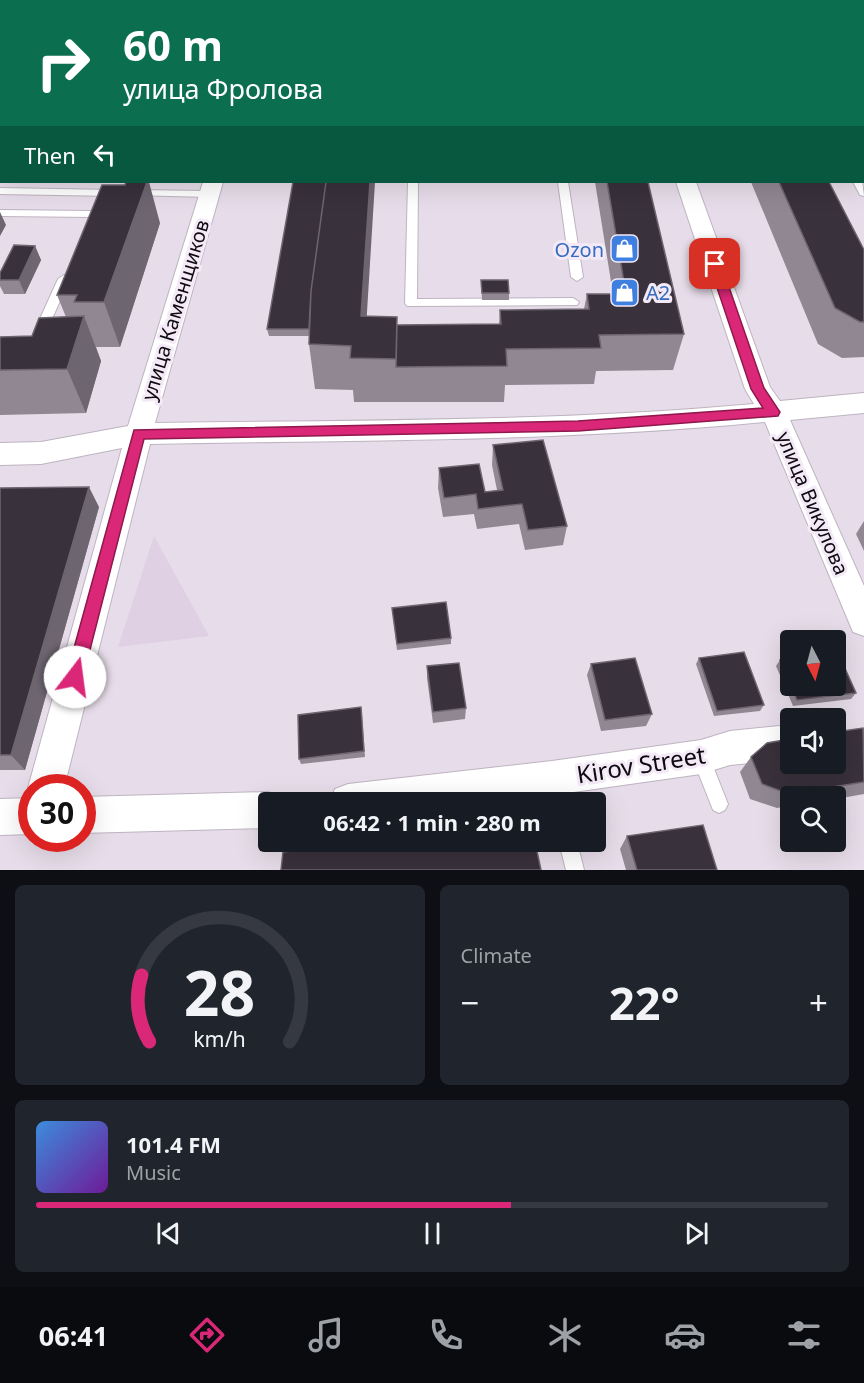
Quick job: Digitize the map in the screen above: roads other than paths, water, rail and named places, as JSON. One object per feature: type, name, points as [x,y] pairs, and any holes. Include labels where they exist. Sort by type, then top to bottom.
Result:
[{"type":"street","name":"улица Викулова","points":[[686,183],[758,389],[773,412],[864,622]]},
{"type":"street","name":"улица Каменщиков","points":[[50,774],[139,434],[211,188]]},
{"type":"street","points":[[0,454],[41,453],[139,434],[578,426],[864,404]]},
{"type":"street","name":"Kirov Street","points":[[536,792],[555,791],[701,757],[730,748],[780,743]]},
{"type":"street","points":[[96,815],[258,810]]},
{"type":"street","points":[[0,817],[18,816]]},
{"type":"lane","points":[[413,183],[411,303],[573,302]]},
{"type":"lane","points":[[563,183],[577,277]]},
{"type":"lane","points":[[0,191],[103,192],[211,188]]},
{"type":"lane","points":[[0,213],[91,219],[103,192]]},
{"type":"lane","points":[[33,348],[70,266]]},
{"type":"lane","points":[[701,757],[719,804]]},
{"type":"lane","points":[[570,852],[575,870]]},
{"type":"place","name":"Ozon","points":[[625,249]]},
{"type":"place","name":"А2","points":[[625,292]]}]
